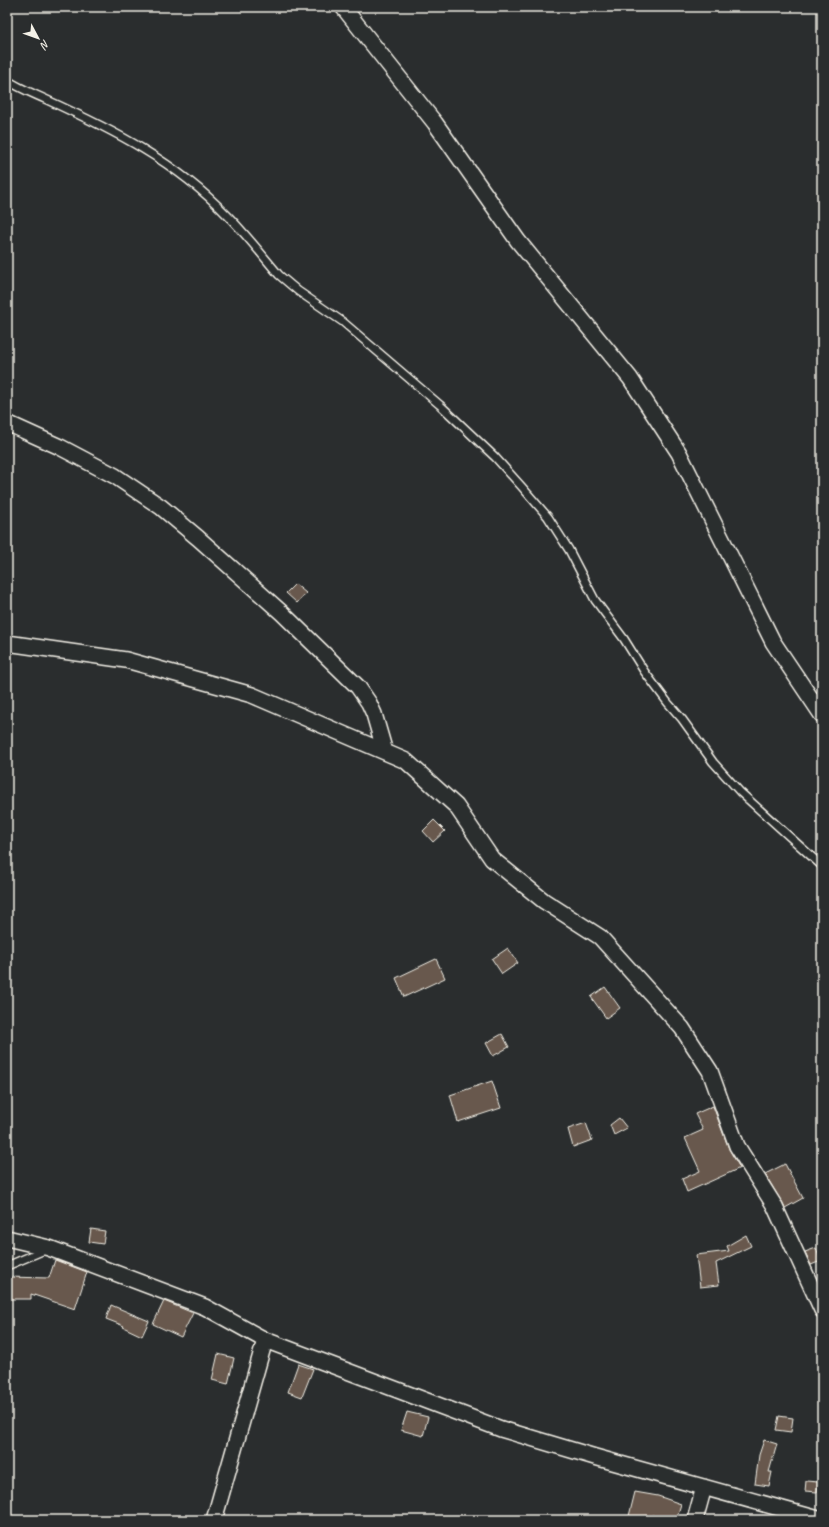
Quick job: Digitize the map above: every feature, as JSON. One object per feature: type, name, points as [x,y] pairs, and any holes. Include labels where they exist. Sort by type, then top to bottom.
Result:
[{"type":"street","points":[[343,7],[435,123],[518,241],[630,378],[679,453],[773,642],[822,715]]},
{"type":"street","points":[[7,424],[60,447],[115,476],[161,507],[198,538],[282,613],[358,687],[369,703],[374,714],[385,752]]},
{"type":"street","points":[[7,643],[126,660],[188,676],[252,695],[406,761],[456,806],[492,859],[544,901],[600,937],[682,1028],[710,1071],[737,1146],[774,1205],[822,1310]]},
{"type":"street","points":[[7,1238],[49,1248],[205,1307],[265,1340],[501,1429],[594,1457],[822,1520]]},
{"type":"street","points":[[214,1520],[265,1340]]},
{"type":"street","points":[[695,1520],[704,1487]]},
{"type":"lane","points":[[7,80],[18,87],[44,98],[125,138],[178,172],[212,200],[228,216],[279,275],[311,301],[343,322],[468,431],[513,477],[548,517],[572,556],[595,600],[617,629],[655,686],[682,718],[713,762],[740,792],[822,866]]},
{"type":"lane","points":[[7,1266],[49,1248]]},
{"type":"building","points":[[295,584],[306,593],[297,603],[286,593]]},
{"type":"building","points":[[434,820],[445,831],[433,842],[423,831]]},
{"type":"building","points":[[508,948],[518,963],[502,974],[492,959]]},
{"type":"building","points":[[436,959],[445,978],[404,997],[396,978]]},
{"type":"building","points":[[605,987],[620,1008],[606,1018],[591,997]]},
{"type":"building","points":[[502,1034],[509,1047],[493,1056],[486,1043]]},
{"type":"building","points":[[492,1081],[501,1108],[458,1122],[450,1095]]},
{"type":"building","points":[[713,1106],[729,1149],[740,1168],[687,1192],[682,1179],[700,1171],[685,1138],[703,1130],[695,1114]]},
{"type":"building","points":[[619,1118],[627,1128],[614,1135],[610,1125]]},
{"type":"building","points":[[586,1123],[592,1140],[573,1147],[568,1129]]},
{"type":"building","points":[[785,1164],[803,1198],[785,1208],[765,1174]]},
{"type":"building","points":[[91,1229],[105,1231],[103,1244],[89,1242]]},
{"type":"building","points":[[746,1235],[751,1246],[716,1263],[719,1285],[700,1287],[696,1255],[729,1251],[727,1246]]},
{"type":"building","points":[[816,1248],[821,1261],[811,1265],[805,1252]]},
{"type":"building","points":[[55,1260],[87,1272],[75,1309],[31,1294],[31,1299],[7,1299],[7,1277],[49,1278]]},
{"type":"building","points":[[164,1301],[193,1313],[181,1337],[153,1324]]},
{"type":"building","points":[[111,1305],[149,1321],[142,1336],[123,1327],[124,1326],[106,1319]]},
{"type":"building","points":[[218,1354],[234,1358],[228,1384],[212,1380]]},
{"type":"building","points":[[298,1364],[313,1369],[302,1397],[288,1392]]},
{"type":"building","points":[[407,1412],[428,1417],[423,1436],[401,1430]]},
{"type":"building","points":[[779,1416],[793,1418],[791,1432],[776,1430]]},
{"type":"building","points":[[764,1440],[777,1444],[769,1472],[772,1472],[769,1486],[755,1484],[759,1455]]},
{"type":"building","points":[[806,1481],[818,1482],[817,1492],[805,1491]]},
{"type":"building","points":[[635,1492],[658,1496],[681,1504],[676,1520],[669,1520],[652,1515],[650,1520],[629,1516]]}]
